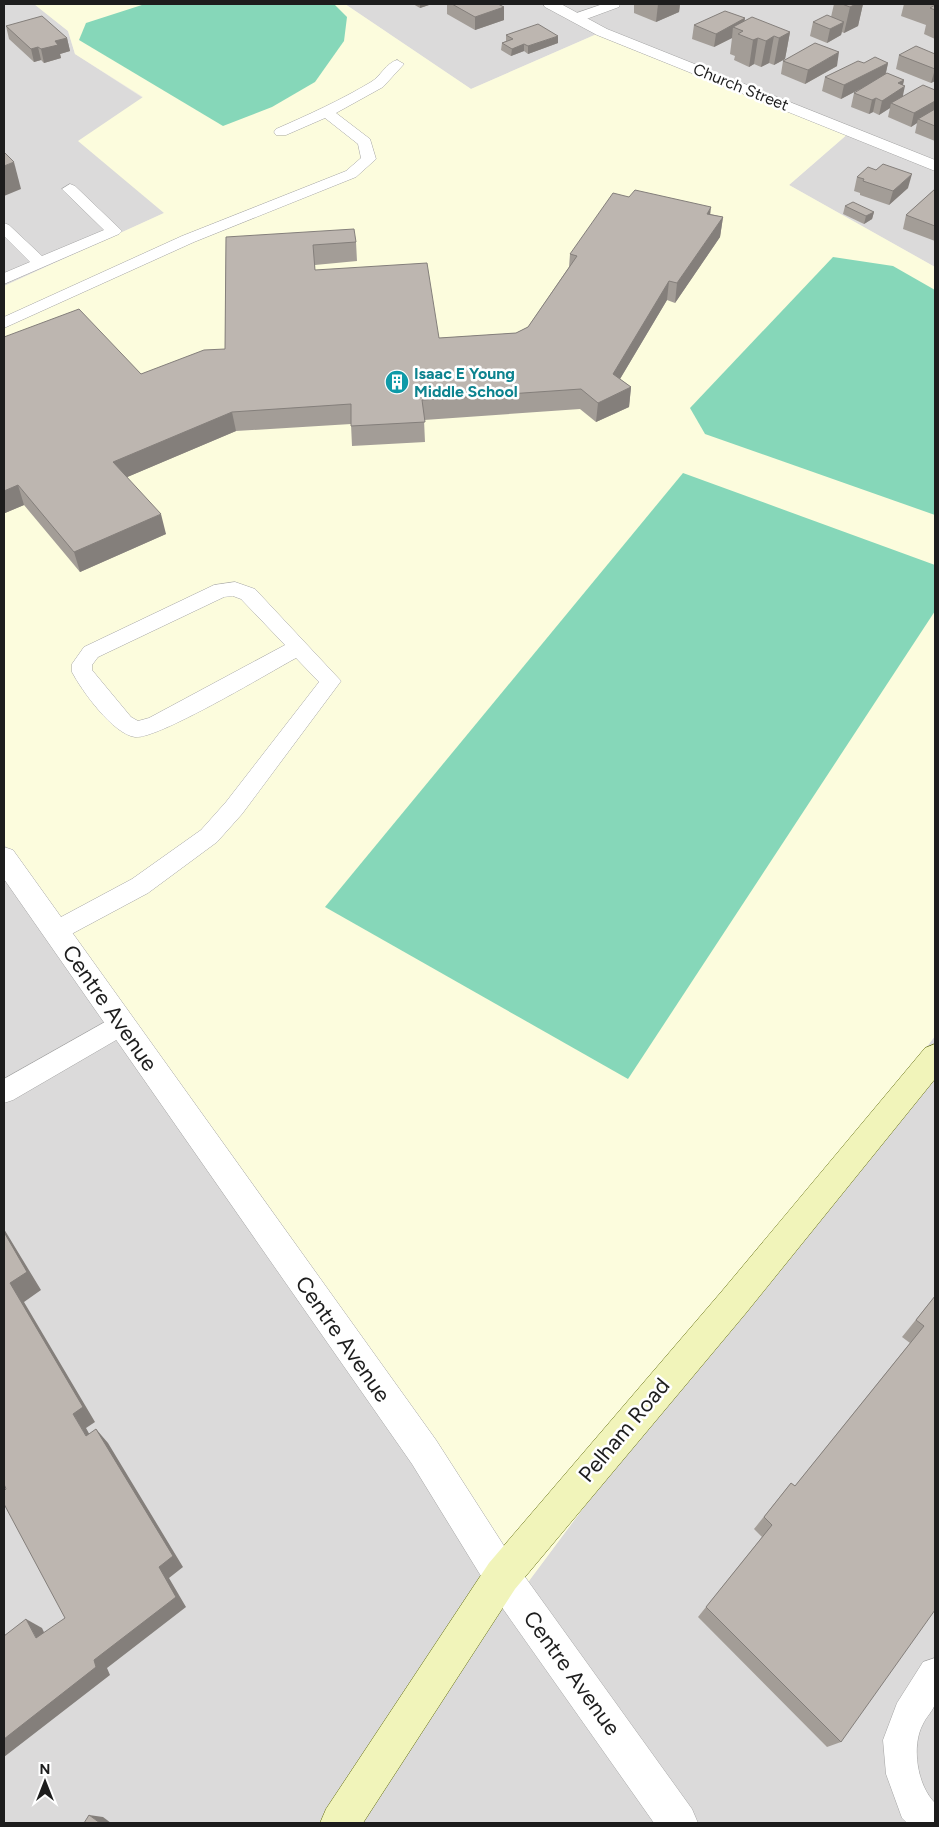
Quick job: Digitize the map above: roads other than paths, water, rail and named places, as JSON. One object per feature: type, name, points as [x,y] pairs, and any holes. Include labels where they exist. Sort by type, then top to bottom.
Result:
[{"type":"main road","name":"Pelham Road","points":[[340,1823],[502,1576],[734,1302],[935,1057]]},
{"type":"street","name":"Church Street","points":[[550,4],[602,32],[656,52],[935,166]]},
{"type":"street","name":"Centre Avenue","points":[[4,858],[424,1452],[502,1576],[678,1823]]},
{"type":"lane","points":[[576,18],[614,4]]},
{"type":"lane","points":[[281,132],[326,112],[378,84],[397,64]]},
{"type":"lane","points":[[4,323],[188,239],[352,174],[369,159],[365,142],[326,112]]},
{"type":"lane","points":[[4,279],[114,231],[70,189]]},
{"type":"lane","points":[[4,228],[40,263]]},
{"type":"lane","points":[[56,932],[140,886],[209,836],[234,808],[331,681],[299,647],[248,594],[235,589],[221,590],[91,652],[82,664],[82,672],[124,723],[136,729],[154,725],[299,647]]},
{"type":"lane","points":[[4,1092],[121,1024]]},
{"type":"lane","points":[[931,1823],[914,1806],[903,1774],[900,1740],[909,1715],[935,1674]]},
{"type":"place","name":"Isaac E Young Middle School","points":[[397,382]]}]
